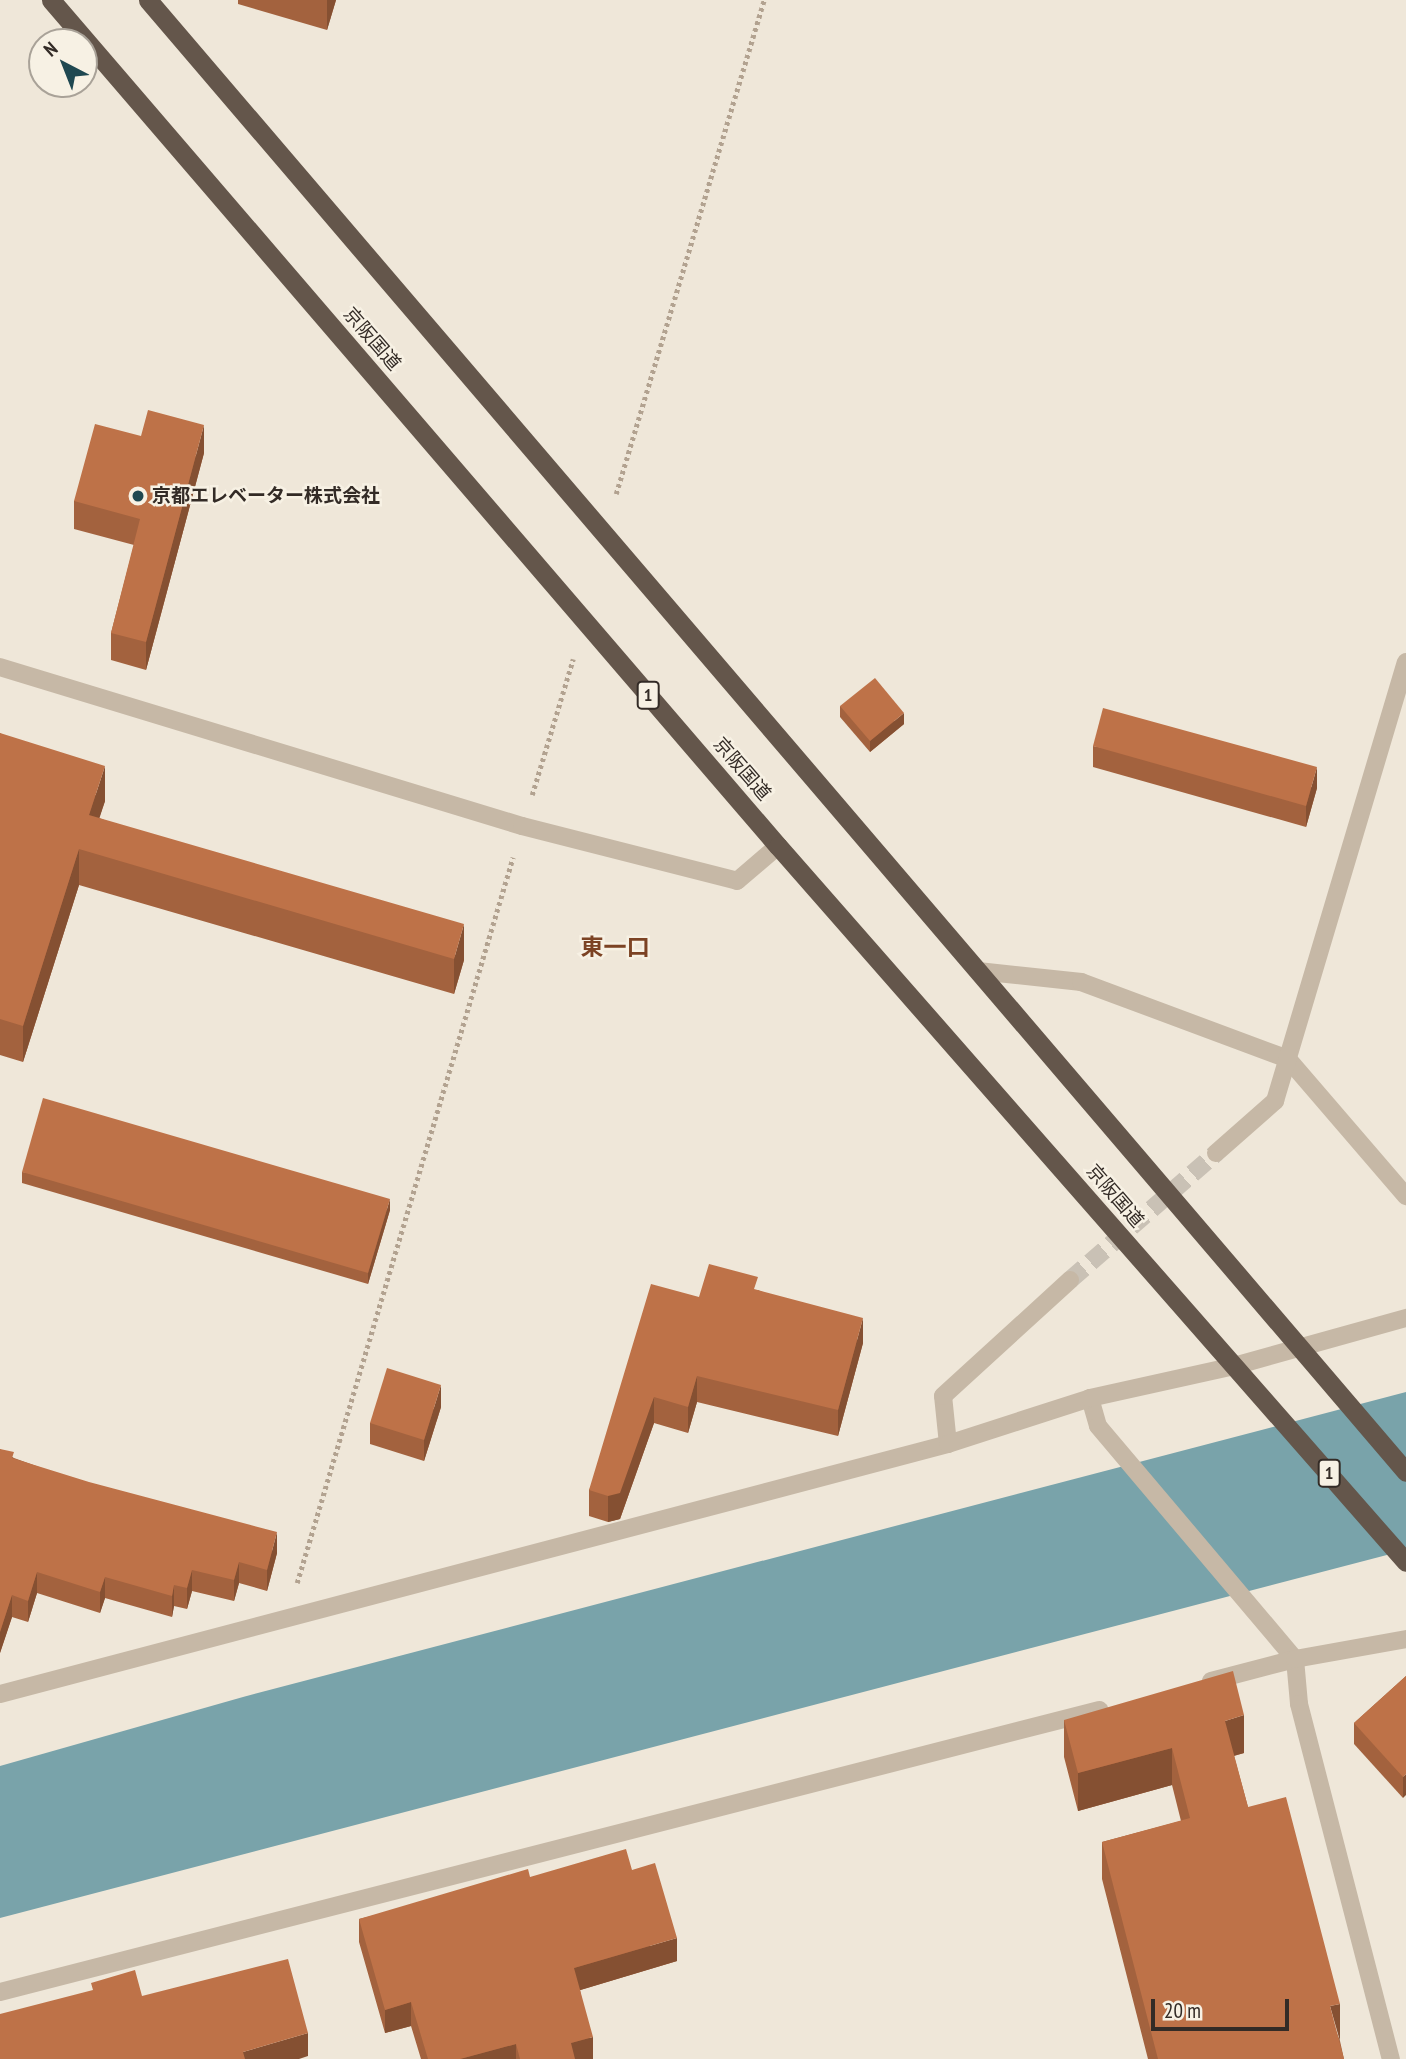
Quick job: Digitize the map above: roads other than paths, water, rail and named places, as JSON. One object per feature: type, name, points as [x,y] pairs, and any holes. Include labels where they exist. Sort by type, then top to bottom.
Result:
[{"type":"highway","name":"京阪国道","points":[[51,0],[778,846],[1406,1562]]},
{"type":"highway","points":[[148,0],[1406,1472]]},
{"type":"street","points":[[1216,1153],[1275,1101],[1406,662]]},
{"type":"street","points":[[0,667],[522,826],[737,881],[778,846]]},
{"type":"street","points":[[978,971],[1081,982],[1288,1059],[1406,1196]]},
{"type":"street","points":[[948,1444],[943,1396],[1070,1280]]},
{"type":"street","points":[[0,1694],[948,1444],[1090,1398],[1234,1366],[1406,1318]]},
{"type":"street","points":[[1090,1398],[1098,1426],[1280,1637],[1295,1659],[1299,1703],[1391,2059]]},
{"type":"street","points":[[1193,1686],[1295,1659],[1406,1639]]},
{"type":"street","points":[[0,1992],[1116,1706]]},
{"type":"water","points":[[1406,1392],[1406,1550],[0,1918],[0,1766],[243,1697]]},
{"type":"tunnel","points":[[1070,1280],[1216,1153]]},
{"type":"place","name":"京都エレベーター株式会社","points":[[138,496]]},
{"type":"district","name":"東一口","points":[[615,947]]}]
